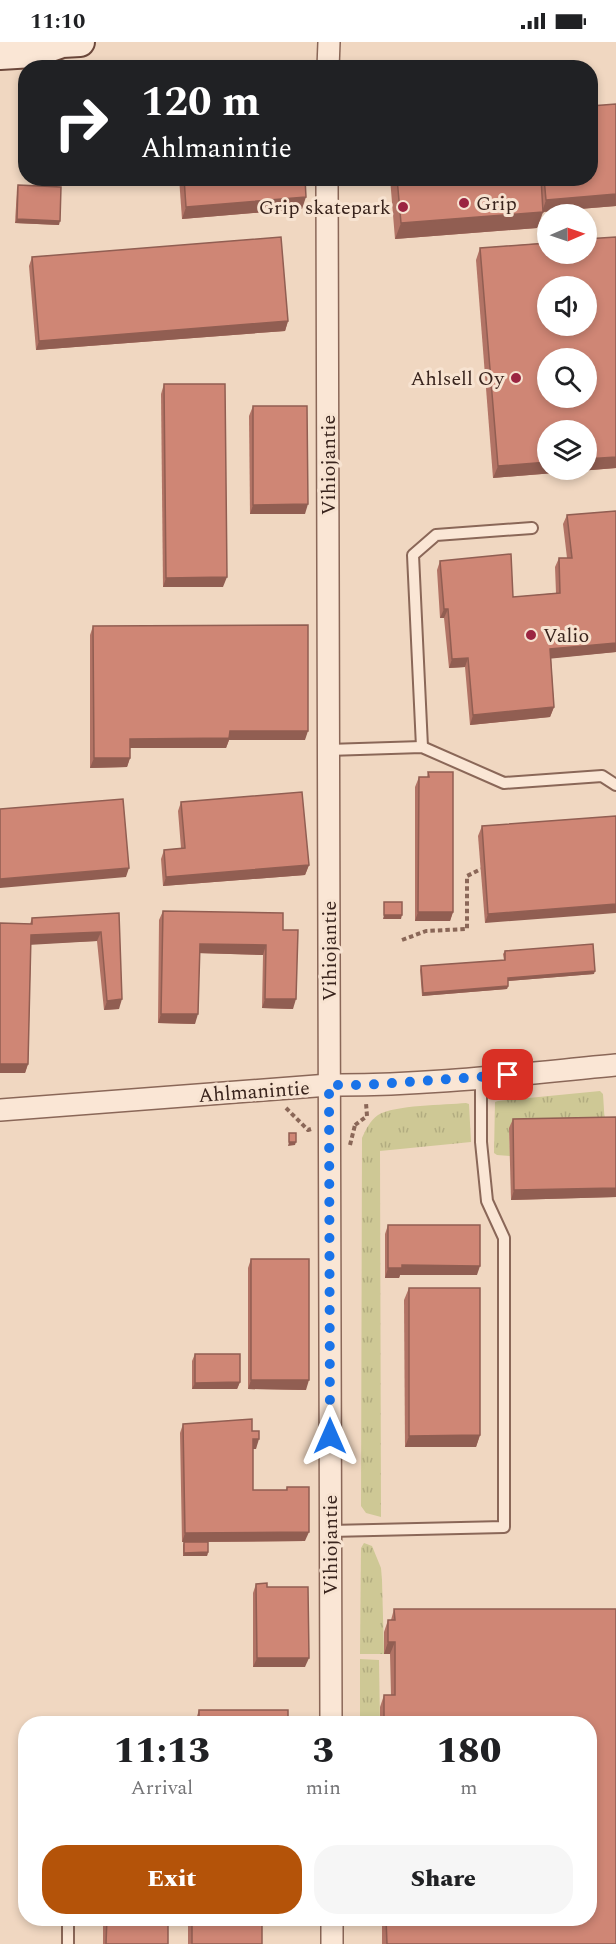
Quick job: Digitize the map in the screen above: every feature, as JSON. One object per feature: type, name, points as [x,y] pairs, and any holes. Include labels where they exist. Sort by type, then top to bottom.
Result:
[{"type":"main road","points":[[0,56],[33,53],[67,42]]},
{"type":"street","points":[[328,60],[329,42]]},
{"type":"street","name":"Vihiojantie","points":[[327,186],[331,1716]]},
{"type":"street","name":"Ahlmanintie","points":[[0,1110],[329,1085],[365,1085],[481,1077],[616,1065]]},
{"type":"street","points":[[332,1926],[332,1944]]},
{"type":"lane","points":[[422,747],[413,555],[436,535],[532,528]]},
{"type":"lane","points":[[328,750],[422,747],[504,783],[602,776],[616,785]]},
{"type":"lane","points":[[330,1531],[504,1527],[504,1238],[487,1201],[481,1142],[481,1077]]},
{"type":"lane","points":[[68,1926],[68,1944]]},
{"type":"path","points":[[402,940],[426,931],[467,929],[467,876],[481,869]]},
{"type":"green space","points":[[600,1091],[603,1094],[605,1126],[509,1128],[510,1156],[494,1153],[495,1102]]},
{"type":"green space","points":[[469,1104],[471,1142],[380,1151],[381,1517],[366,1513],[361,1506],[362,1138],[373,1120],[386,1112],[407,1107]]},
{"type":"green space","points":[[364,1543],[372,1546],[381,1568],[384,1654],[360,1654],[361,1548]]},
{"type":"green space","points":[[360,1659],[379,1660],[380,1716],[360,1716]]},
{"type":"building","points":[[616,104],[616,194],[546,200],[545,186],[598,186],[598,105]]},
{"type":"building","points":[[18,185],[61,187],[60,221],[17,219]]},
{"type":"building","points":[[185,186],[305,186],[306,197],[186,207]]},
{"type":"building","points":[[398,186],[541,186],[543,204],[537,204],[537,212],[401,223]]},
{"type":"building","points":[[281,237],[288,321],[39,341],[32,257]]},
{"type":"building","name":"Ahlsell Oy","points":[[616,237],[616,457],[597,458],[597,420],[537,420],[537,463],[498,466],[480,248],[537,244],[537,264],[597,264],[597,238]]},
{"type":"building","points":[[164,384],[225,384],[227,577],[166,578]]},
{"type":"building","points":[[253,406],[307,406],[308,504],[253,505]]},
{"type":"building","name":"Valio","points":[[616,511],[616,643],[550,649],[554,707],[473,715],[468,658],[452,659],[448,609],[444,609],[440,561],[511,554],[513,597],[560,593],[559,558],[572,558],[567,515]]},
{"type":"building","points":[[308,625],[308,731],[230,731],[229,738],[130,739],[130,758],[94,758],[93,626]]},
{"type":"building","points":[[428,772],[453,772],[453,912],[418,912],[419,777],[429,777]]},
{"type":"building","points":[[302,792],[309,865],[166,877],[164,850],[185,848],[181,802]]},
{"type":"building","points":[[123,799],[129,868],[0,879],[0,809]]},
{"type":"building","points":[[616,816],[616,904],[488,914],[482,826]]},
{"type":"building","points":[[384,902],[402,902],[402,915],[384,915]]},
{"type":"building","points":[[163,911],[283,913],[283,930],[298,930],[296,999],[265,999],[266,945],[200,944],[198,1014],[161,1014]]},
{"type":"building","points":[[119,913],[122,999],[107,1001],[101,932],[31,935],[28,1064],[0,1064],[0,923],[32,924],[32,918]]},
{"type":"building","points":[[593,944],[595,971],[508,978],[508,986],[423,993],[421,966],[505,960],[505,951]]},
{"type":"building","points":[[616,1117],[616,1188],[514,1190],[513,1119]]},
{"type":"building","points":[[289,1133],[296,1133],[296,1142],[289,1142]]},
{"type":"building","points":[[388,1225],[480,1225],[480,1266],[402,1265],[402,1268],[388,1268]]},
{"type":"building","points":[[251,1259],[309,1259],[309,1380],[251,1380]]},
{"type":"building","points":[[409,1288],[480,1288],[480,1435],[409,1436]]},
{"type":"building","points":[[195,1354],[240,1354],[240,1382],[195,1383]]},
{"type":"building","points":[[252,1419],[252,1431],[259,1431],[259,1439],[253,1439],[253,1490],[287,1490],[287,1487],[309,1487],[309,1532],[185,1533],[183,1424]]},
{"type":"building","points":[[184,1542],[208,1542],[208,1552],[184,1553]]},
{"type":"building","points":[[267,1583],[267,1587],[308,1587],[309,1658],[257,1658],[256,1584]]},
{"type":"building","points":[[394,1609],[616,1609],[616,1944],[387,1944],[386,1926],[597,1926],[597,1716],[384,1716],[384,1695],[395,1695],[395,1642],[388,1642],[388,1620],[395,1620]]},
{"type":"building","points":[[199,1710],[288,1710],[288,1716],[199,1716]]},
{"type":"building","points":[[107,1926],[168,1926],[168,1944],[106,1944]]},
{"type":"building","points":[[192,1926],[262,1926],[262,1944],[192,1944]]},
{"type":"place","name":"Grip","points":[[464,203]]},
{"type":"place","name":"Grip skatepark","points":[[403,207]]},
{"type":"place","name":"Ahlsell Oy","points":[[516,378]]},
{"type":"place","name":"Valio","points":[[531,635]]},
{"type":"route","points":[[330,1436],[329,1085],[365,1085],[508,1075]]}]
